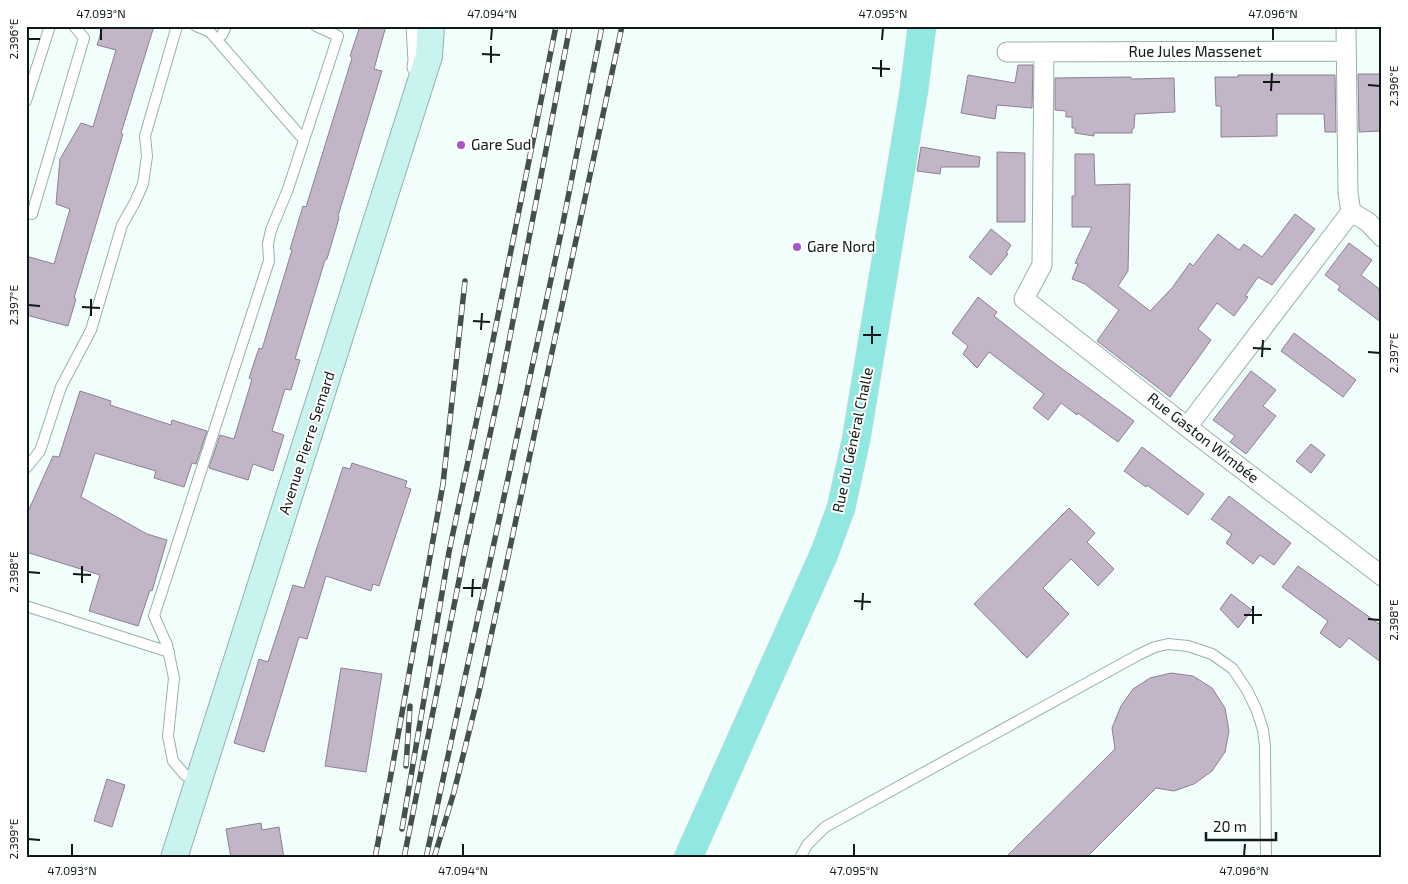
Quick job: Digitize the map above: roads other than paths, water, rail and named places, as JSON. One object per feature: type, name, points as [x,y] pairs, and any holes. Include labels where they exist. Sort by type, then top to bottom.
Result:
[{"type":"main road","name":"Avenue Pierre Semard","points":[[174,858],[429,56],[431,26]]},
{"type":"main road","name":"Rue du Général Challe","points":[[688,858],[824,554],[841,508],[856,440],[914,90],[922,26]]},
{"type":"street","points":[[412,110],[418,61],[416,26]]},
{"type":"street","points":[[1187,426],[1351,212],[1348,193],[1346,26]]},
{"type":"street","name":"Rue Jules Massenet","points":[[1007,52],[1346,51]]},
{"type":"street","name":"Rue Gaston Wimbée","points":[[1044,52],[1042,264],[1024,299],[1382,576]]},
{"type":"street","points":[[1351,212],[1368,222],[1382,238]]},
{"type":"lane","points":[[26,101],[50,26]]},
{"type":"lane","points":[[26,212],[32,214],[84,38],[74,26]]},
{"type":"lane","points":[[26,468],[40,450],[61,387],[91,330],[122,225],[143,184],[147,156],[145,136],[177,26]]},
{"type":"lane","points":[[196,26],[210,32],[304,140]]},
{"type":"lane","points":[[199,781],[185,775],[173,761],[168,736],[174,678],[167,644],[154,616],[269,260],[268,244],[270,230],[288,189],[338,36],[316,26]]},
{"type":"lane","points":[[26,606],[169,652]]},
{"type":"lane","points":[[800,858],[807,845],[825,827],[1138,655],[1155,647],[1168,644],[1188,646],[1212,654],[1234,669],[1257,711],[1263,730],[1265,746],[1266,858]]},
{"type":"railway","points":[[402,829],[449,552],[556,26]]},
{"type":"railway","points":[[404,858],[464,555],[500,388],[570,26]]},
{"type":"railway","points":[[426,858],[561,233],[602,26]]},
{"type":"railway","points":[[434,858],[454,792],[479,692],[622,26]]},
{"type":"railway","points":[[375,858],[443,484],[465,281]]},
{"type":"railway","points":[[406,766],[410,706]]},
{"type":"place","name":"Gare Sud","points":[[461,145]]},
{"type":"place","name":"Gare Nord","points":[[797,247]]}]
